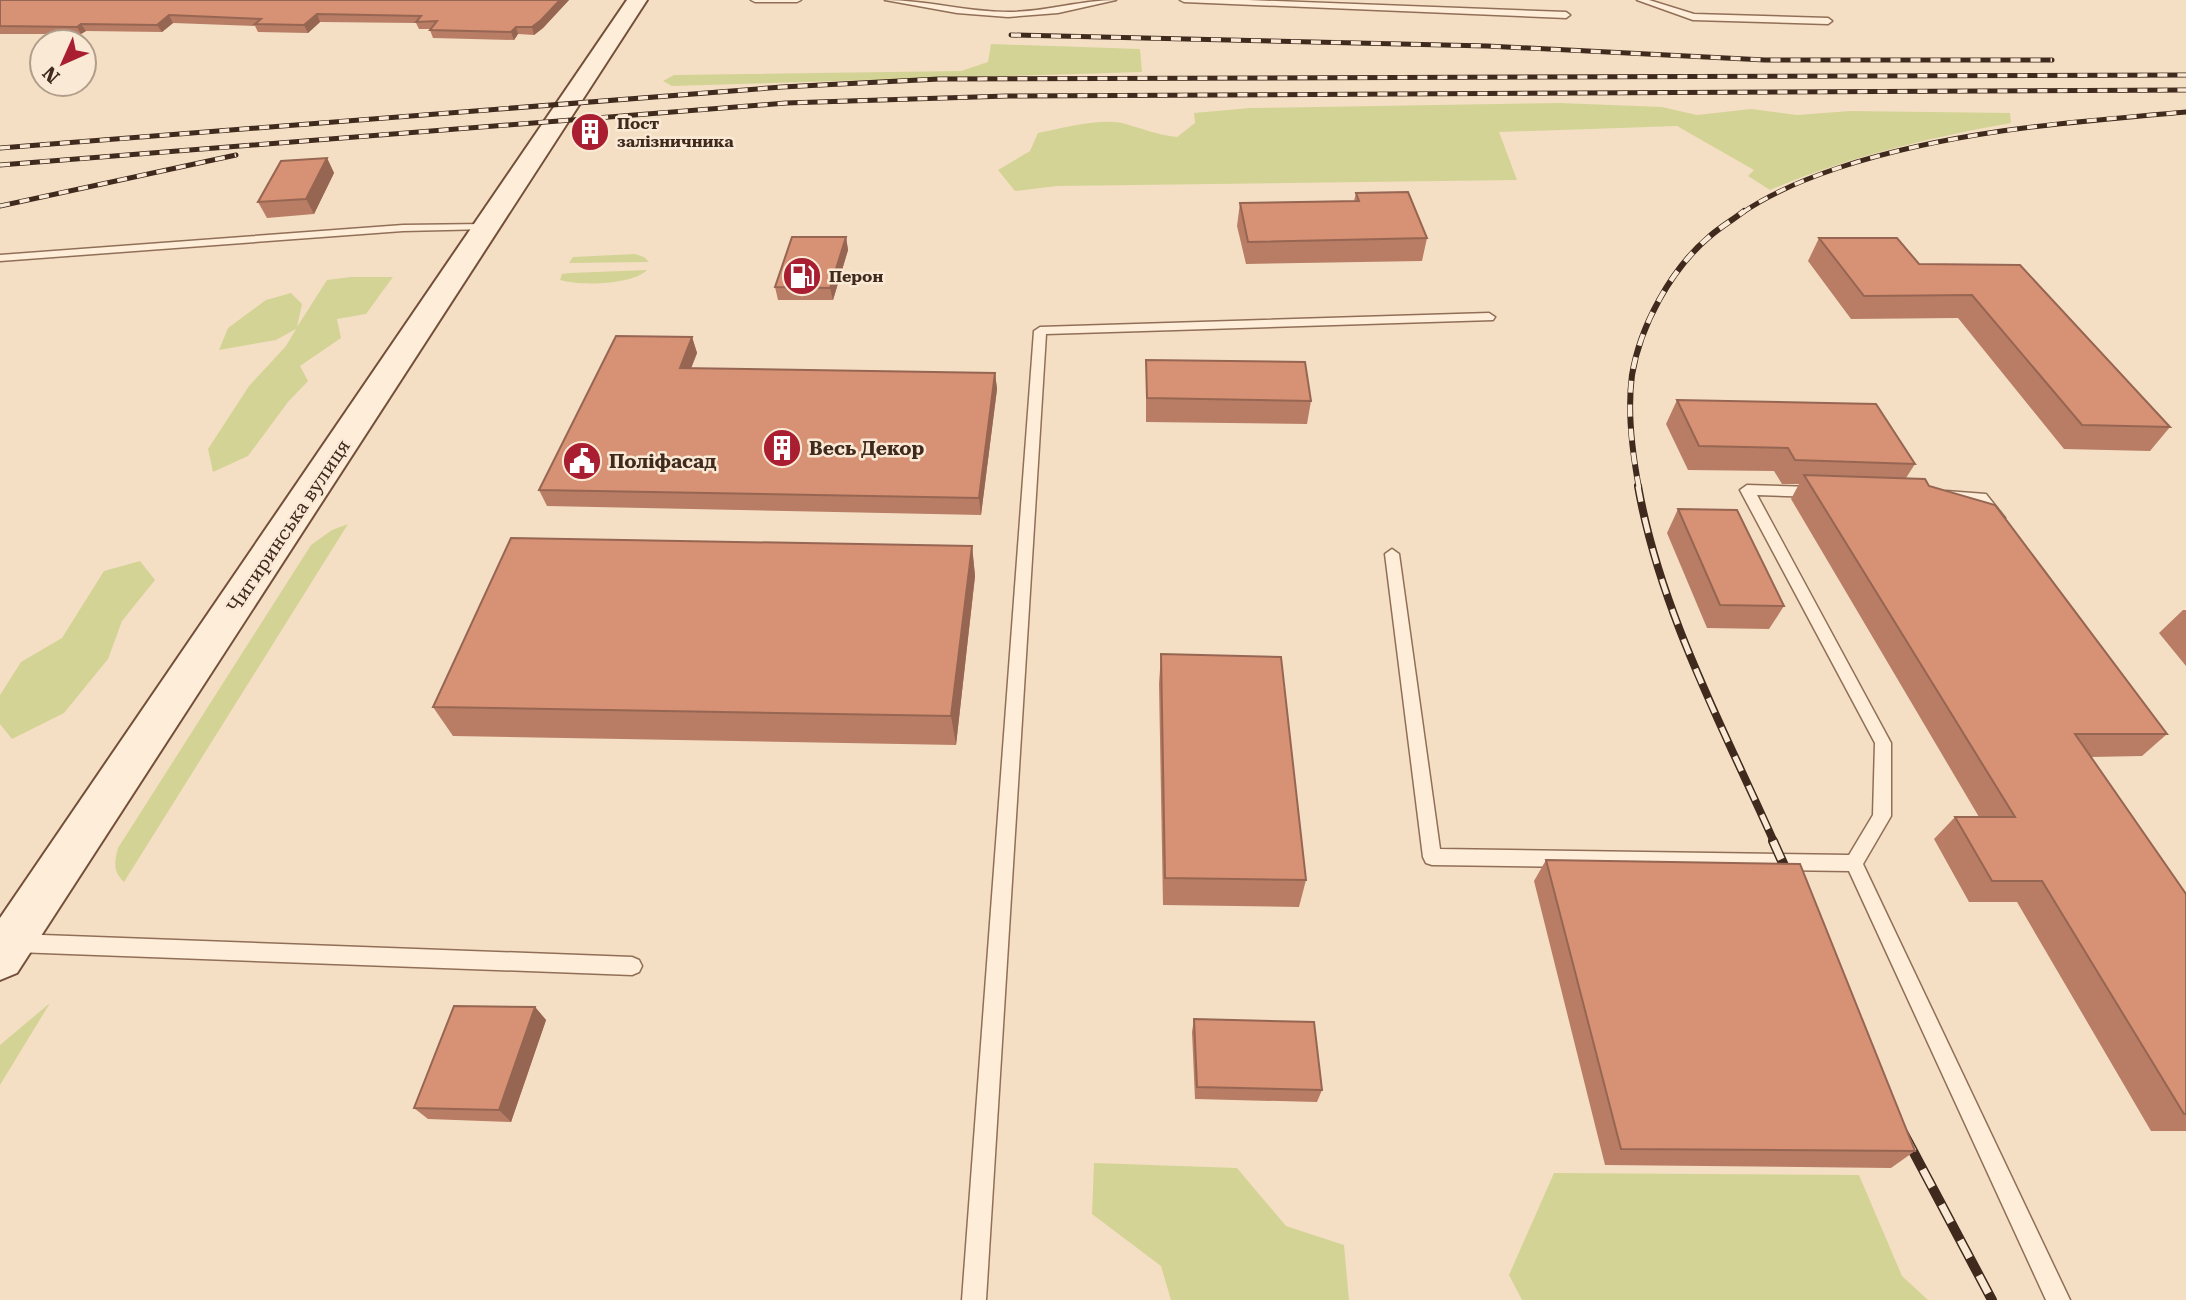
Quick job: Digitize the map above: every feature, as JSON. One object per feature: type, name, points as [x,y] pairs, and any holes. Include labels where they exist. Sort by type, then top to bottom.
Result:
[{"type":"main road","name":"Чигиринська вулиця","points":[[5,951],[637,0]]},
{"type":"lane","points":[[755,0],[797,0]]},
{"type":"lane","points":[[888,0],[954,10],[1022,15],[1112,0]]},
{"type":"lane","points":[[954,10],[977,0]]},
{"type":"lane","points":[[1184,0],[1566,15]]},
{"type":"lane","points":[[1641,0],[1693,17],[1828,21]]},
{"type":"lane","points":[[0,258],[403,228],[485,227]]},
{"type":"lane","points":[[974,1300],[1040,331],[1489,317]]},
{"type":"lane","points":[[1829,492],[1747,490],[1883,743],[1882,817],[1854,863]]},
{"type":"lane","points":[[1926,495],[1981,497],[2007,529]]},
{"type":"lane","points":[[1392,554],[1432,857],[1854,863]]},
{"type":"lane","points":[[1854,863],[2058,1300]]},
{"type":"lane","points":[[5,951],[632,966]]},
{"type":"shaded area","points":[[991,44],[1140,49],[1142,72],[672,86],[663,81],[674,75],[961,71],[988,62]]},
{"type":"shaded area","points":[[1560,103],[1662,107],[1697,115],[1751,109],[1797,115],[1850,111],[2010,113],[2011,123],[1888,150],[1828,168],[1770,190],[1748,176],[1754,170],[1677,126],[1499,132],[1517,180],[1057,186],[1015,191],[998,170],[1030,151],[1038,133],[1092,123],[1122,123],[1177,137],[1195,123],[1194,113],[1250,108]]},
{"type":"shaded area","points":[[635,254],[649,262],[569,263],[573,257]]},
{"type":"shaded area","points":[[647,270],[630,279],[605,283],[560,280],[562,274],[570,273]]},
{"type":"shaded area","points":[[393,277],[366,314],[337,319],[341,338],[300,366],[308,381],[288,402],[248,456],[213,472],[208,449],[249,386],[286,346],[296,329],[276,340],[219,350],[228,328],[266,300],[291,293],[302,304],[297,327],[327,280]]},
{"type":"shaded area","points":[[348,524],[124,882],[115,866],[118,848],[311,545],[332,530]]},
{"type":"shaded area","points":[[140,561],[155,580],[122,621],[108,659],[64,713],[12,739],[0,724],[0,695],[21,662],[62,638],[104,571]]},
{"type":"shaded area","points":[[50,1003],[0,1085],[0,1045]]},
{"type":"shaded area","points":[[1094,1163],[1237,1168],[1286,1226],[1344,1245],[1349,1300],[1171,1300],[1161,1266],[1092,1214]]},
{"type":"shaded area","points":[[1554,1173],[1859,1175],[1902,1276],[1928,1300],[1522,1300],[1509,1275]]},
{"type":"building","points":[[0,0],[560,0],[532,27],[516,27],[511,32],[430,30],[437,21],[416,22],[421,16],[317,14],[304,25],[255,24],[261,19],[169,15],[157,25],[0,26]]},
{"type":"building","points":[[327,158],[306,199],[258,202],[281,161]]},
{"type":"building","points":[[1408,192],[1427,238],[1248,242],[1240,203],[1359,201],[1356,193]]},
{"type":"building","points":[[792,237],[846,237],[830,288],[775,287]]},
{"type":"building","points":[[1819,238],[1897,238],[1919,264],[2020,265],[2170,427],[2082,425],[1972,295],[1864,296]]},
{"type":"building","name":"Весь Декор","points":[[616,336],[692,337],[680,368],[995,373],[979,498],[539,490]]},
{"type":"building","points":[[1146,360],[1305,362],[1311,401],[1147,398]]},
{"type":"building","points":[[1677,400],[1876,404],[1915,464],[1795,460],[1788,448],[1699,446]]},
{"type":"building","points":[[1804,475],[1925,479],[1929,486],[1995,505],[2167,734],[2075,734],[2186,894],[2186,1114],[2042,881],[1992,881],[1955,817],[2015,817]]},
{"type":"building","points":[[1678,509],[1737,510],[1784,606],[1720,605]]},
{"type":"building","points":[[511,538],[972,546],[951,716],[433,707]]},
{"type":"building","points":[[1161,654],[1281,657],[1306,880],[1165,878]]},
{"type":"building","points":[[1546,860],[1800,864],[1915,1151],[1621,1149]]},
{"type":"building","points":[[454,1006],[535,1007],[499,1110],[414,1108]]},
{"type":"building","points":[[1194,1019],[1314,1022],[1322,1090],[1197,1087]]},
{"type":"railway","points":[[1011,35],[1487,46],[1765,60],[2052,60]]},
{"type":"railway","points":[[0,148],[782,87],[939,79],[2186,75]]},
{"type":"railway","points":[[0,165],[786,103],[1007,96],[2186,90]]},
{"type":"railway","points":[[1742,213],[1776,193],[1813,177],[1880,155],[1923,145],[2054,124],[2186,112]]},
{"type":"railway","points":[[0,206],[236,155]]},
{"type":"railway","points":[[1639,488],[1632,446],[1630,403],[1632,375],[1642,337],[1659,300],[1682,265],[1709,237],[1744,211]]},
{"type":"railway","points":[[1638,486],[1661,578],[1677,623],[1714,712],[1774,842]]},
{"type":"railway","points":[[1773,841],[1791,881]]},
{"type":"railway","points":[[1904,1134],[1992,1300]]},
{"type":"place","name":"Пост залізничника","points":[[590,132]]},
{"type":"place","name":"Перон","points":[[802,276]]},
{"type":"place","name":"Весь Декор","points":[[782,448]]},
{"type":"place","name":"Поліфасад","points":[[582,461]]}]
